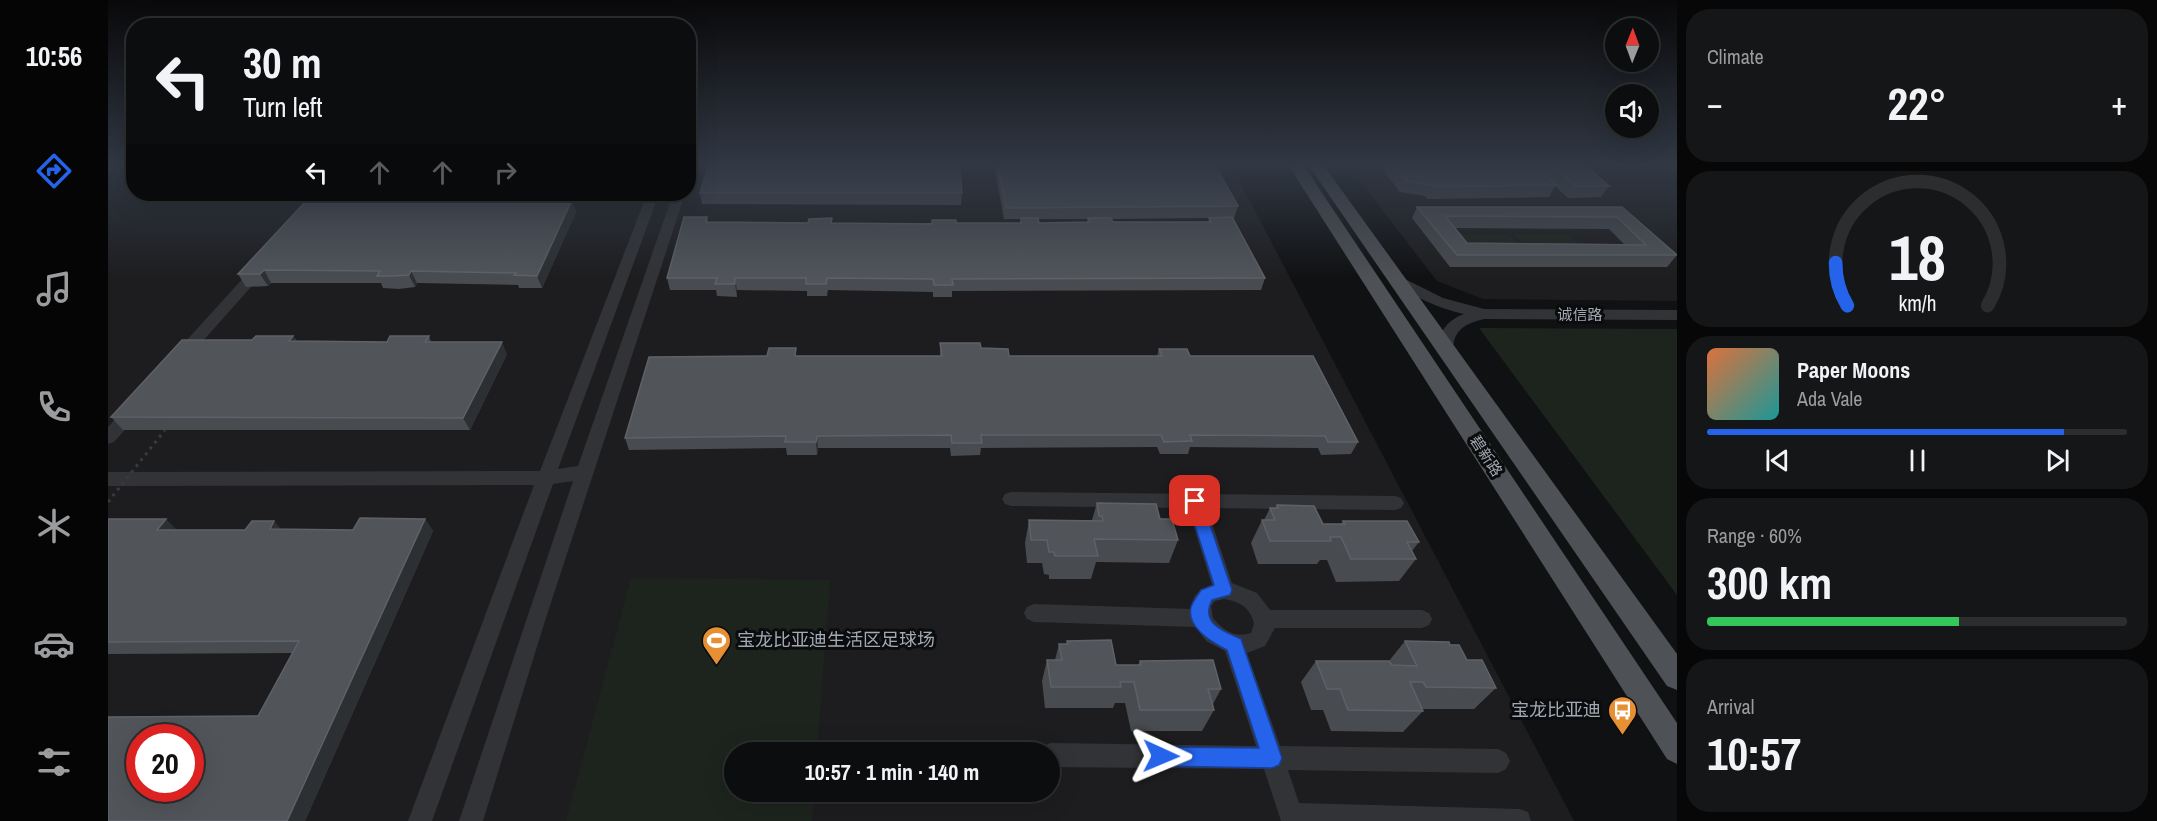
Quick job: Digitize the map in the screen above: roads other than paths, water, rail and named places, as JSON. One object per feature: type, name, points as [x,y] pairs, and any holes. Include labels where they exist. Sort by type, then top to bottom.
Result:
[{"type":"main road","name":"碧新路","points":[[1319,201],[1677,748]]},
{"type":"main road","name":"碧新路","points":[[1340,201],[1677,677]]},
{"type":"street","points":[[295,228],[319,201]]},
{"type":"street","points":[[420,821],[650,201]]},
{"type":"street","points":[[471,821],[676,201]]},
{"type":"street","points":[[170,368],[272,255]]},
{"type":"street","name":"诚信路","points":[[1392,276],[1436,301],[1484,314],[1677,315]]},
{"type":"street","name":"诚信路","points":[[1446,352],[1445,338],[1450,329],[1460,321],[1484,314]]},
{"type":"street","points":[[108,438],[147,394]]},
{"type":"street","points":[[108,479],[546,478],[585,472]]},
{"type":"street","points":[[1011,499],[1395,503]]},
{"type":"street","points":[[1195,501],[1224,590]]},
{"type":"street","points":[[1224,590],[1245,596],[1253,602],[1264,619],[1265,628],[1262,636],[1255,642],[1234,645],[1213,635],[1200,618],[1199,609],[1207,595],[1224,590]]},
{"type":"street","points":[[1034,613],[1200,618]]},
{"type":"street","points":[[1264,619],[1422,619]]},
{"type":"street","points":[[1234,645],[1291,815],[1519,821]]},
{"type":"street","points":[[1060,755],[1498,761]]},
{"type":"place","name":"宝龙比亚迪生活区足球场","points":[[716,666]]},
{"type":"place","name":"宝龙比亚迪","points":[[1622,736]]}]
